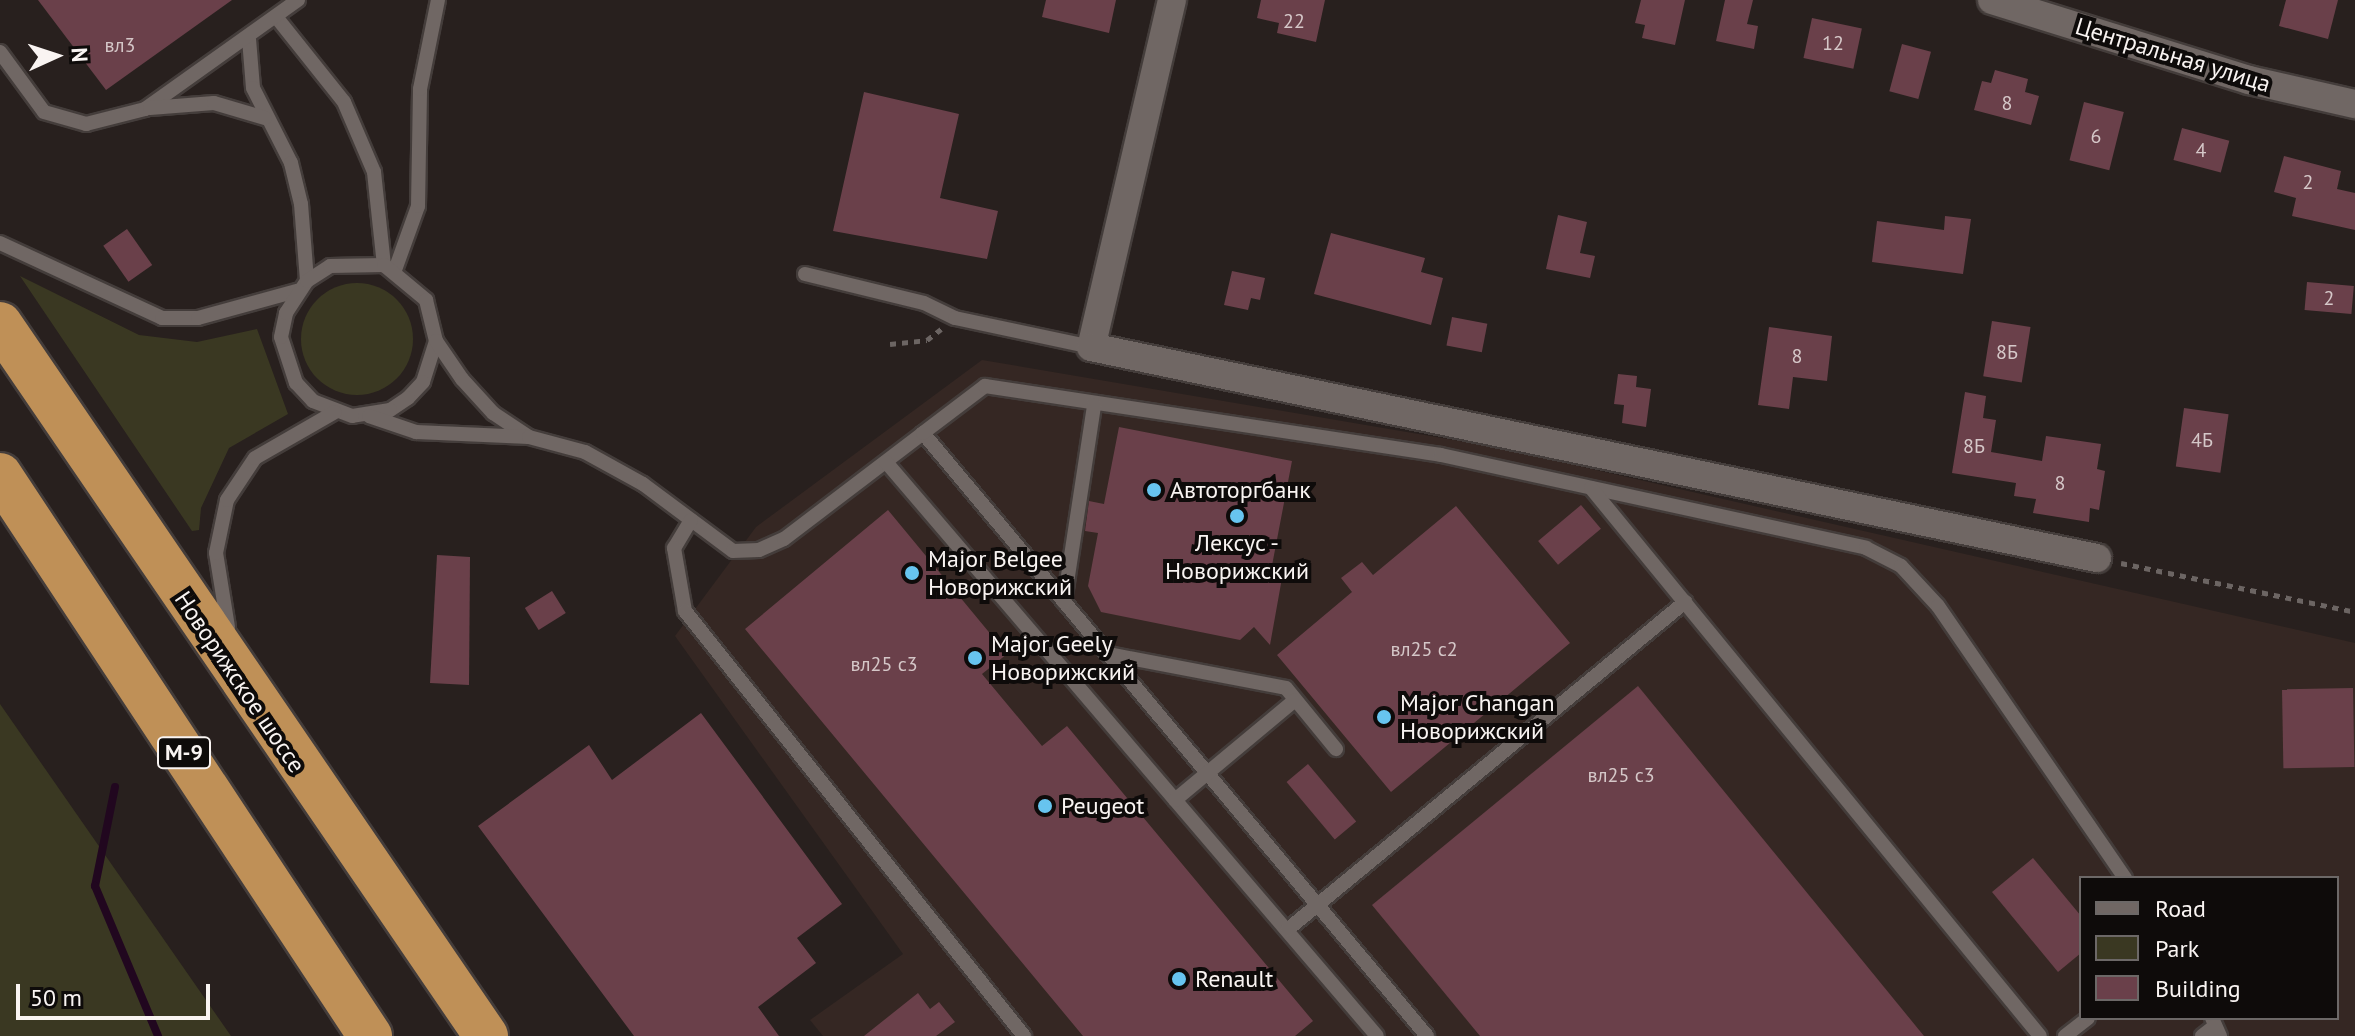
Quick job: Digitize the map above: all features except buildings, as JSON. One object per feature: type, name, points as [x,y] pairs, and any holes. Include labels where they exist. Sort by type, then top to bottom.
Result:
[{"type":"highway","name":"Новорижское шоссе","points":[[0,324],[251,699],[486,1036]]},
{"type":"highway","name":"М-9","points":[[0,475],[370,1036]]},
{"type":"street","points":[[1172,0],[1091,347],[2097,558]]},
{"type":"street","name":"Центральная улица","points":[[1992,0],[2249,80],[2355,104]]},
{"type":"lane","points":[[145,109],[249,39],[298,0]]},
{"type":"lane","points":[[390,268],[418,206],[420,89],[438,0]]},
{"type":"lane","points":[[277,18],[344,102],[374,172],[390,268]]},
{"type":"lane","points":[[249,39],[253,88],[265,118],[291,163],[302,286],[286,313],[285,361],[296,383],[335,412],[369,416],[416,432],[529,437],[585,452],[691,520],[733,551],[759,550],[784,539],[985,386],[1094,405],[1441,455],[1866,548],[1901,566],[1938,606],[2124,876]]},
{"type":"lane","points":[[0,52],[44,112],[86,124],[145,109],[214,103],[265,118]]},
{"type":"lane","points":[[0,243],[162,318],[198,318],[302,286],[344,264],[390,268],[426,300],[436,341],[493,413],[529,437]]},
{"type":"lane","points":[[805,274],[924,303],[955,318],[1091,347]]},
{"type":"lane","points":[[369,416],[416,390],[436,341]]},
{"type":"lane","points":[[1064,602],[1094,405]]},
{"type":"lane","points":[[251,699],[220,604],[216,553],[227,500],[255,458],[335,412]]},
{"type":"lane","points":[[923,433],[1427,1036]]},
{"type":"lane","points":[[886,462],[1377,1036]]},
{"type":"lane","points":[[1591,488],[2040,1036]]},
{"type":"lane","points":[[691,520],[674,548],[685,611],[1024,1036]]},
{"type":"lane","points":[[1287,930],[1685,602]]},
{"type":"lane","points":[[1108,654],[1286,688],[1336,749]]},
{"type":"lane","points":[[1175,800],[1295,700]]},
{"type":"lane","points":[[2065,1036],[2085,1020]]},
{"type":"lane","points":[[2202,1036],[2216,1027]]},
{"type":"path","points":[[890,344],[927,340],[955,318]]},
{"type":"path","points":[[2097,558],[2355,612]]},
{"type":"shaded area","points":[[982,360],[1495,447],[2355,643],[2355,1036],[823,1036],[810,1020],[903,954],[675,636],[756,527]]},
{"type":"green space","points":[[20,276],[139,335],[197,342],[257,329],[288,414],[229,448],[201,508],[199,530],[192,531]]},
{"type":"green space","points":[[357,283],[379,287],[397,299],[409,317],[413,339],[409,361],[397,379],[379,391],[357,395],[335,391],[317,379],[305,361],[301,339],[305,317],[317,299],[335,287]]},
{"type":"green space","points":[[0,704],[231,1036],[0,1036]]},
{"type":"waterway","points":[[115,787],[95,886],[158,1036]]},
{"type":"place","name":"Автоторгбанк","points":[[1154,490]]},
{"type":"place","name":"Лексус - Новорижский","points":[[1237,516]]},
{"type":"place","name":"Major Belgee Новорижский","points":[[912,573]]},
{"type":"place","name":"Major Geely Новорижский","points":[[975,658]]},
{"type":"place","name":"Major Changan Новорижский","points":[[1384,717]]},
{"type":"place","name":"Peugeot","points":[[1045,806]]},
{"type":"place","name":"Renault","points":[[1179,979]]}]
